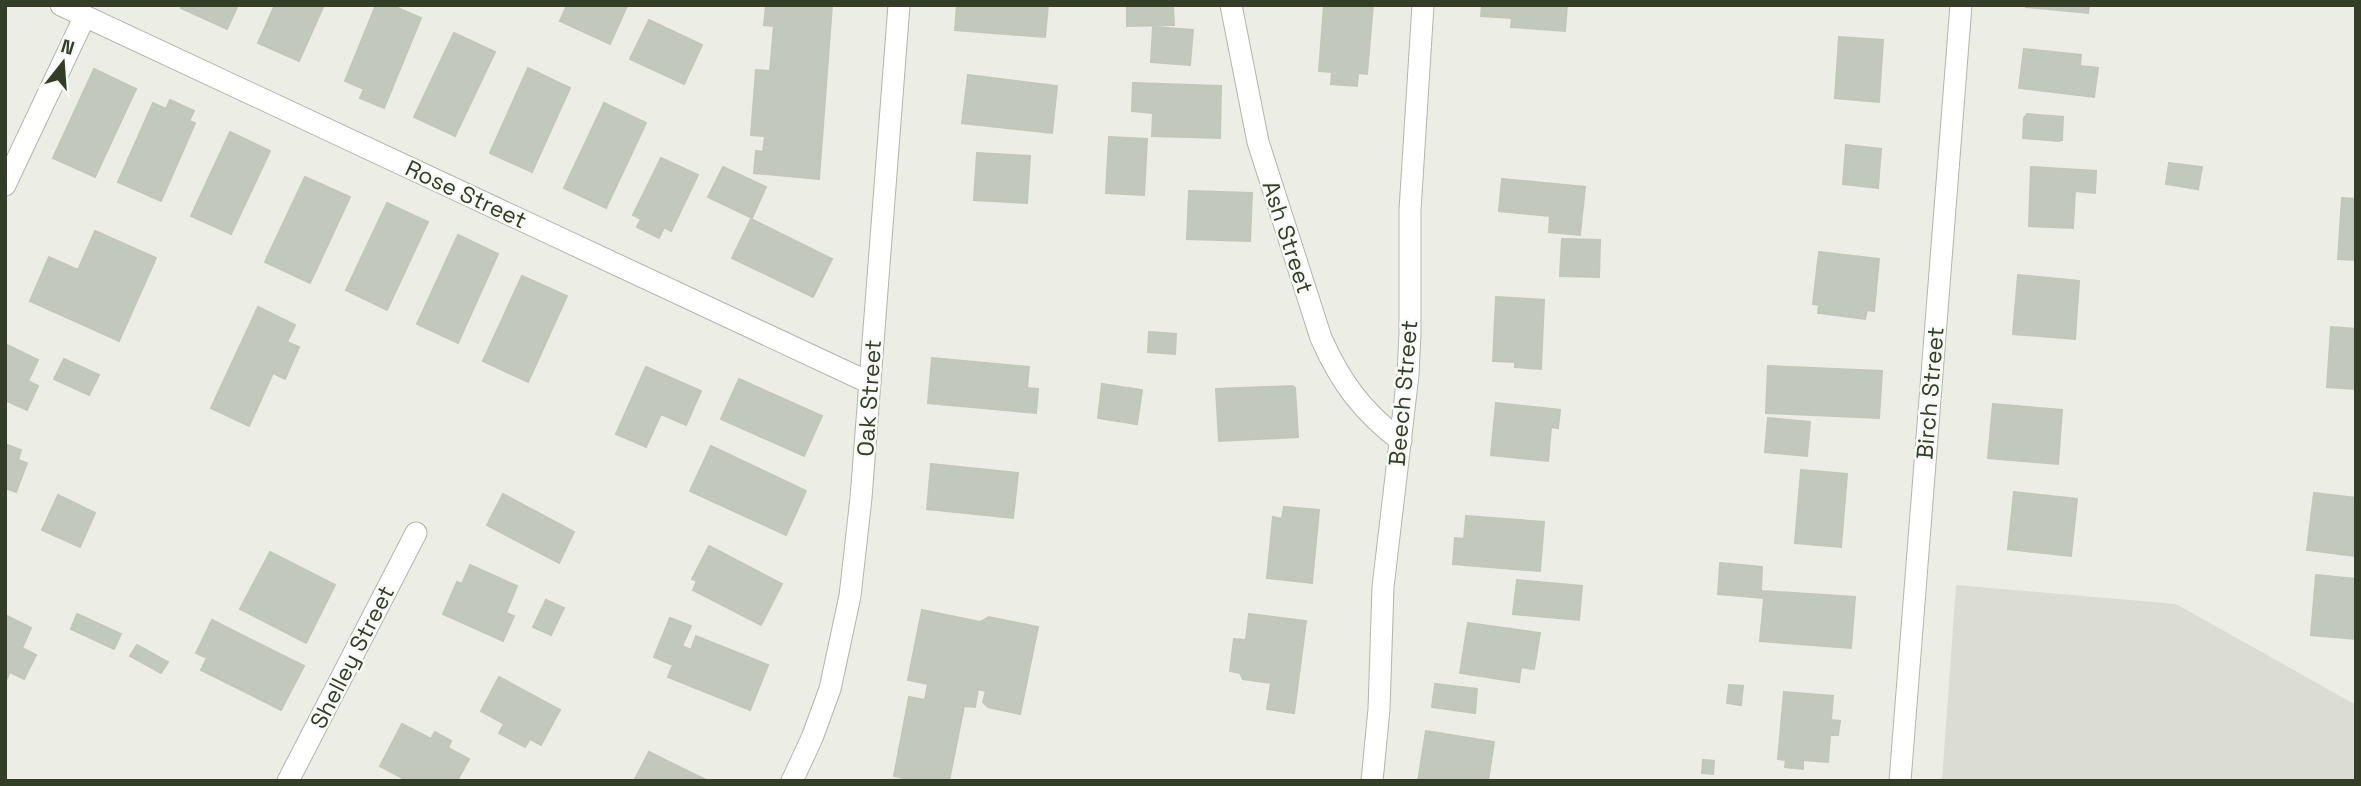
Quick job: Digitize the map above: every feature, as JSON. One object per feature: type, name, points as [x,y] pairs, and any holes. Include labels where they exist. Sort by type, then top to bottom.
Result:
[{"type":"street","name":"Rose Street","points":[[61,5],[870,383]]},
{"type":"street","name":"Oak Street","points":[[792,781],[821,715],[833,676],[844,630],[855,561],[899,5]]},
{"type":"street","name":"Ash Street","points":[[1231,5],[1258,142],[1321,338],[1332,364],[1359,405],[1401,441]]},
{"type":"street","name":"Beech Street","points":[[1372,781],[1378,730],[1383,587],[1410,347],[1410,210],[1423,5]]},
{"type":"street","name":"Birch Street","points":[[1900,781],[1961,5]]},
{"type":"street","points":[[5,186],[85,16]]},
{"type":"street","name":"Shelley Street","points":[[288,781],[416,533]]},
{"type":"shaded area","points":[[1956,585],[2176,604],[2356,705],[2356,781],[1942,780]]},
{"type":"building","points":[[183,5],[238,5],[227,29],[181,8]]},
{"type":"building","points":[[275,5],[324,5],[299,61],[258,43]]},
{"type":"building","points":[[376,5],[391,5],[421,18],[384,108],[360,98],[364,89],[345,81]]},
{"type":"building","points":[[567,5],[627,6],[610,44],[560,21]]},
{"type":"building","points":[[832,5],[819,179],[754,173],[756,151],[763,152],[765,136],[751,135],[756,70],[770,71],[774,26],[764,25],[766,6]]},
{"type":"building","points":[[957,5],[1048,5],[1045,37],[955,30]]},
{"type":"building","points":[[1127,5],[1173,5],[1174,25],[1127,26]]},
{"type":"building","points":[[1324,5],[1373,5],[1367,74],[1358,73],[1357,86],[1331,84],[1332,72],[1319,71]]},
{"type":"building","points":[[1482,5],[1567,5],[1565,31],[1511,27],[1512,18],[1481,16]]},
{"type":"building","points":[[2026,5],[2089,5],[2088,13]]},
{"type":"building","points":[[649,20],[702,45],[684,84],[630,59]]},
{"type":"building","points":[[1153,27],[1193,30],[1190,65],[1151,62]]},
{"type":"building","points":[[454,33],[495,52],[455,136],[414,117]]},
{"type":"building","points":[[1839,37],[1883,40],[1879,102],[1835,98]]},
{"type":"building","points":[[2024,49],[2081,55],[2080,66],[2098,68],[2094,97],[2019,88]]},
{"type":"building","points":[[528,68],[570,88],[532,172],[490,153]]},
{"type":"building","points":[[94,69],[136,89],[95,177],[53,158]]},
{"type":"building","points":[[968,75],[1057,86],[1052,133],[962,123]]},
{"type":"building","points":[[1133,83],[1221,86],[1220,138],[1152,136],[1153,113],[1132,111]]},
{"type":"building","points":[[170,100],[194,111],[189,121],[195,123],[161,201],[118,182],[153,103],[166,109]]},
{"type":"building","points":[[604,103],[646,123],[606,208],[564,188]]},
{"type":"building","points":[[2027,114],[2063,117],[2062,140],[2023,138],[2024,118]]},
{"type":"building","points":[[230,132],[270,151],[231,234],[191,216]]},
{"type":"building","points":[[1109,137],[1147,139],[1144,195],[1106,193]]},
{"type":"building","points":[[1846,145],[1881,149],[1878,188],[1843,184]]},
{"type":"building","points":[[977,153],[1030,156],[1027,203],[974,200]]},
{"type":"building","points":[[661,158],[698,175],[671,231],[664,227],[659,238],[637,227],[641,219],[633,215]]},
{"type":"building","points":[[2169,163],[2202,167],[2198,189],[2166,184]]},
{"type":"building","points":[[723,167],[766,187],[752,218],[708,197]]},
{"type":"building","points":[[2031,167],[2096,171],[2095,193],[2075,191],[2073,228],[2029,226]]},
{"type":"building","points":[[305,177],[350,197],[310,283],[265,262]]},
{"type":"building","points":[[1502,179],[1585,187],[1580,235],[1549,232],[1550,216],[1499,211]]},
{"type":"building","points":[[1189,191],[1252,193],[1250,241],[1187,239]]},
{"type":"building","points":[[2342,198],[2356,199],[2356,260],[2338,259]]},
{"type":"building","points":[[387,203],[428,222],[387,310],[346,290]]},
{"type":"building","points":[[751,219],[832,259],[813,297],[732,258]]},
{"type":"building","points":[[95,231],[156,258],[119,341],[30,301],[49,257],[78,270]]},
{"type":"building","points":[[458,235],[498,254],[458,343],[417,324]]},
{"type":"building","points":[[1562,239],[1600,240],[1599,277],[1560,276]]},
{"type":"building","points":[[1819,252],[1879,259],[1874,311],[1867,310],[1865,319],[1818,313],[1819,305],[1813,304]]},
{"type":"building","points":[[2018,275],[2079,281],[2075,339],[2013,334]]},
{"type":"building","points":[[522,276],[567,296],[528,382],[483,361]]},
{"type":"building","points":[[1496,297],[1544,300],[1541,369],[1515,367],[1515,362],[1493,361]]},
{"type":"building","points":[[258,307],[295,325],[287,342],[299,347],[285,379],[273,373],[249,426],[211,408]]},
{"type":"building","points":[[2331,327],[2356,329],[2356,389],[2327,387]]},
{"type":"building","points":[[1149,332],[1176,334],[1175,354],[1148,352]]},
{"type":"building","points":[[5,344],[38,360],[28,381],[38,386],[27,410],[5,400]]},
{"type":"building","points":[[932,358],[1029,367],[1027,388],[1038,389],[1036,413],[928,403]]},
{"type":"building","points":[[64,359],[99,375],[89,395],[54,379]]},
{"type":"building","points":[[1768,366],[1882,371],[1879,418],[1766,413]]},
{"type":"building","points":[[646,367],[701,391],[686,425],[661,414],[646,447],[616,434]]},
{"type":"building","points":[[739,379],[822,416],[804,456],[721,419]]},
{"type":"building","points":[[1102,384],[1142,390],[1137,424],[1098,418]]},
{"type":"building","points":[[1293,386],[1298,437],[1219,441],[1216,389]]},
{"type":"building","points":[[1496,403],[1560,410],[1558,428],[1551,427],[1548,461],[1491,455]]},
{"type":"building","points":[[1993,404],[2062,410],[2058,464],[1988,458]]},
{"type":"building","points":[[1768,418],[1810,422],[1807,456],[1765,452]]},
{"type":"building","points":[[5,444],[21,450],[18,460],[27,463],[16,492],[5,488]]},
{"type":"building","points":[[711,446],[806,491],[786,535],[690,491]]},
{"type":"building","points":[[931,464],[1018,473],[1013,518],[927,509]]},
{"type":"building","points":[[1801,470],[1847,474],[1841,547],[1795,543]]},
{"type":"building","points":[[2014,492],[2077,499],[2071,556],[2008,549]]},
{"type":"building","points":[[2314,493],[2356,498],[2356,556],[2307,550]]},
{"type":"building","points":[[503,494],[574,532],[559,563],[487,525]]},
{"type":"building","points":[[58,495],[95,513],[80,547],[42,530]]},
{"type":"building","points":[[1284,507],[1319,510],[1312,583],[1267,578],[1273,517],[1282,519]]},
{"type":"building","points":[[1466,516],[1544,522],[1540,571],[1453,564],[1455,538],[1464,539]]},
{"type":"building","points":[[709,546],[782,584],[761,625],[693,590],[697,581],[692,579]]},
{"type":"building","points":[[270,552],[335,585],[306,643],[240,609]]},
{"type":"building","points":[[1720,563],[1762,567],[1761,591],[1855,597],[1851,648],[1760,641],[1764,598],[1718,594]]},
{"type":"building","points":[[470,565],[517,586],[506,613],[514,616],[503,641],[443,614],[457,582],[462,584]]},
{"type":"building","points":[[2316,575],[2356,579],[2356,639],[2311,635]]},
{"type":"building","points":[[1517,580],[1582,586],[1579,620],[1513,614]]},
{"type":"building","points":[[546,600],[564,608],[551,635],[533,627]]},
{"type":"building","points":[[922,610],[980,622],[989,617],[1038,627],[1020,714],[988,707],[983,702],[986,691],[978,689],[975,707],[964,706],[949,781],[918,781],[894,776],[909,697],[925,700],[928,684],[908,680]]},
{"type":"building","points":[[77,614],[121,634],[114,649],[71,629]]},
{"type":"building","points":[[1249,614],[1306,621],[1294,713],[1267,709],[1271,683],[1243,679],[1240,673],[1230,671],[1234,639],[1246,640]]},
{"type":"building","points":[[5,615],[31,628],[22,648],[36,655],[24,679],[10,672],[5,682]]},
{"type":"building","points":[[670,618],[691,626],[682,646],[691,650],[696,636],[768,665],[750,710],[668,677],[673,665],[654,657]]},
{"type":"building","points":[[212,620],[304,666],[281,710],[201,670],[207,658],[196,653]]},
{"type":"building","points":[[1468,623],[1540,633],[1534,669],[1521,667],[1519,682],[1460,673]]},
{"type":"building","points":[[137,645],[168,662],[161,673],[130,656]]},
{"type":"building","points":[[499,677],[560,710],[541,745],[530,739],[525,747],[499,733],[504,724],[481,711]]},
{"type":"building","points":[[1435,684],[1477,689],[1475,713],[1432,707]]},
{"type":"building","points":[[1729,685],[1743,686],[1741,705],[1727,703]]},
{"type":"building","points":[[1784,692],[1833,696],[1831,720],[1840,721],[1838,735],[1830,735],[1828,762],[1803,760],[1803,769],[1785,767],[1786,760],[1778,759]]},
{"type":"building","points":[[402,724],[431,739],[435,732],[451,741],[448,748],[469,759],[457,781],[408,781],[380,766]]},
{"type":"building","points":[[1426,731],[1494,742],[1488,781],[1418,781]]},
{"type":"building","points":[[649,752],[708,781],[634,781]]},
{"type":"building","points":[[1703,760],[1714,761],[1713,774],[1702,773]]}]
